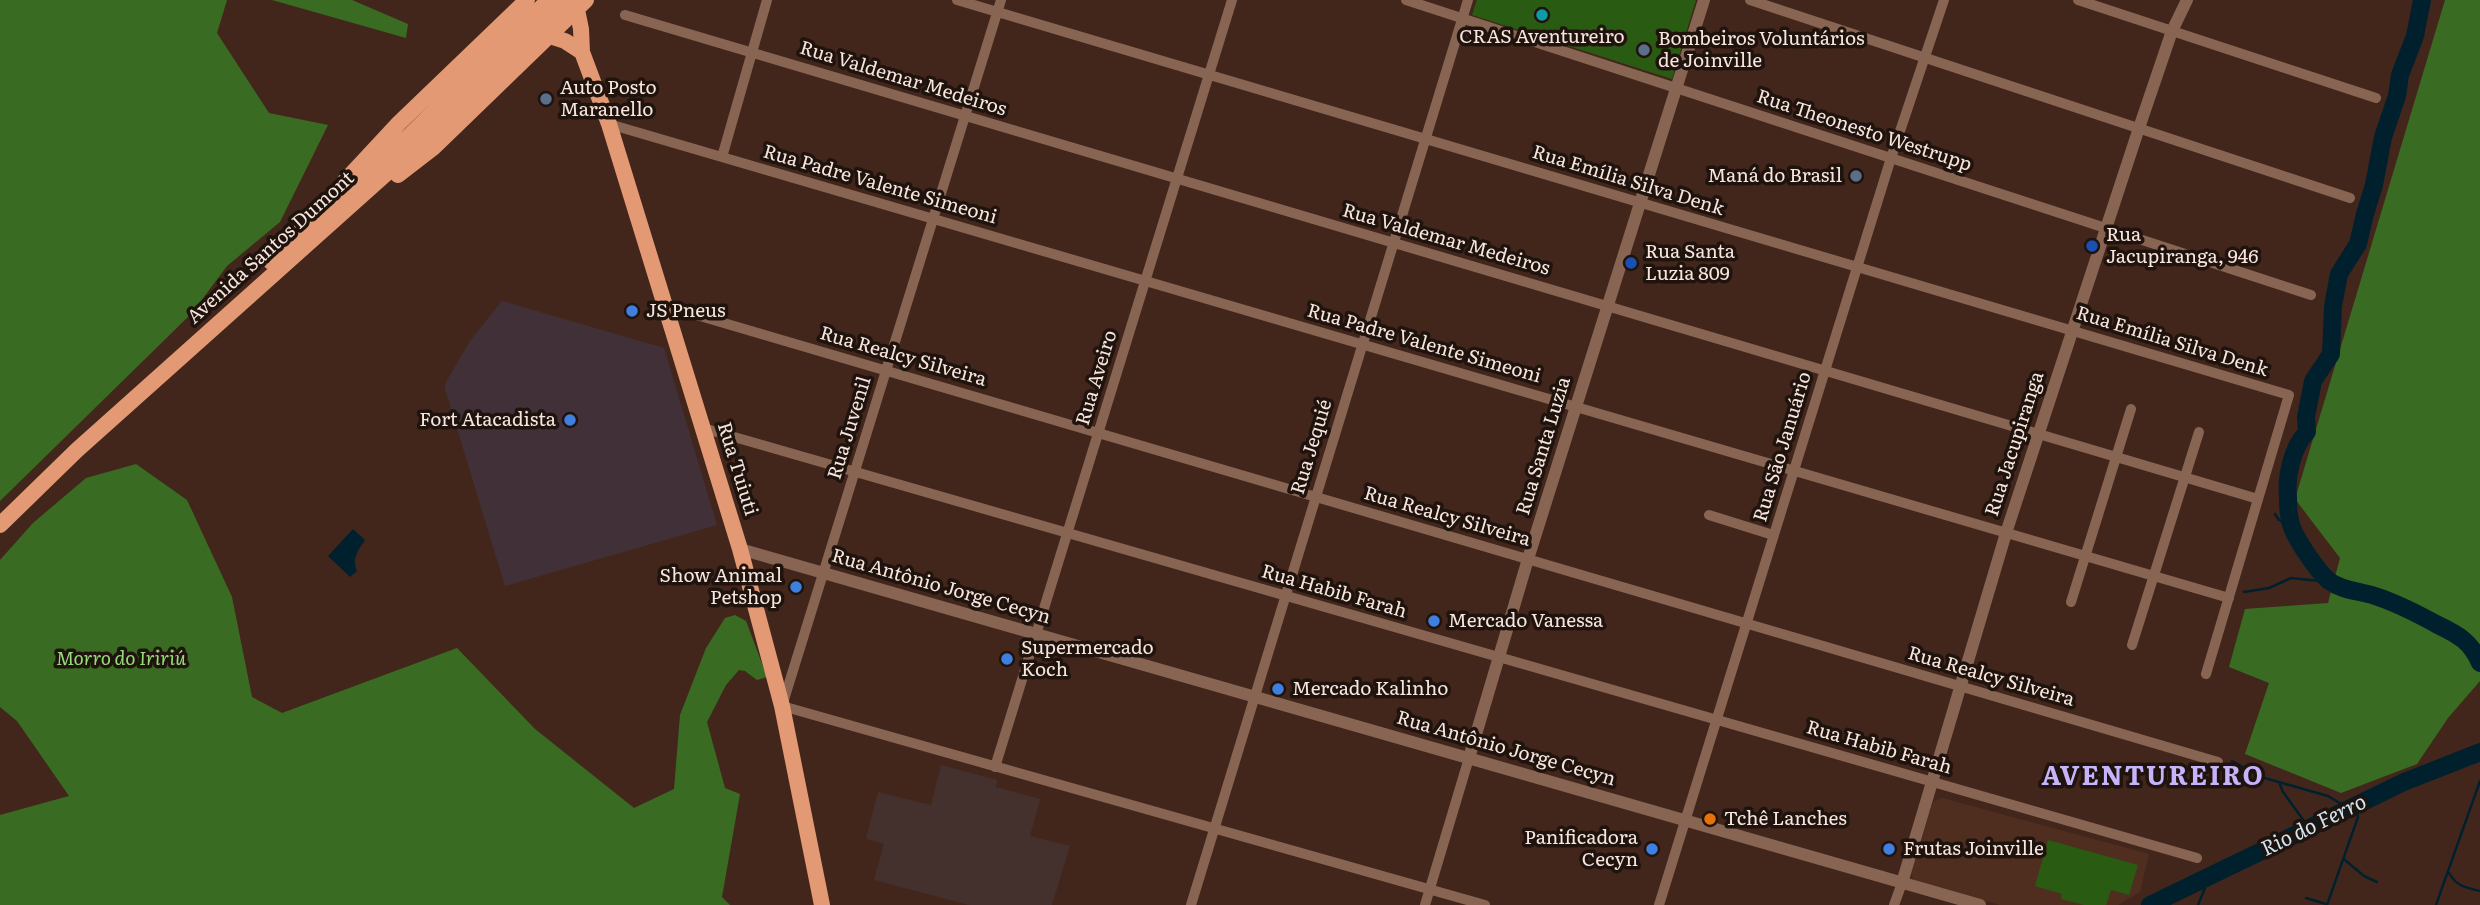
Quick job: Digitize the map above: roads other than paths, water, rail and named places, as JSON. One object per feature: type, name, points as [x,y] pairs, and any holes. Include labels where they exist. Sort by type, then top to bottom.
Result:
[{"type":"main road","name":"Avenida Santos Dumont","points":[[0,525],[67,459],[426,138],[510,47],[549,0]]},
{"type":"main road","name":"Avenida Santos Dumont","points":[[0,510],[76,436],[510,47],[579,2]]},
{"type":"main road","name":"Rua Tuiuti","points":[[579,2],[582,52],[609,124],[740,549],[782,706],[822,905]]},
{"type":"main road","points":[[333,220],[433,148],[550,35],[579,2]]},
{"type":"main road","points":[[523,4],[522,22],[527,27],[573,45],[582,52]]},
{"type":"main road","points":[[271,262],[399,123],[523,4]]},
{"type":"street","points":[[722,157],[767,0]]},
{"type":"street","name":"Rua Emília Silva Denk","points":[[957,0],[2289,395],[2258,499]]},
{"type":"street","name":"Rua Juvenil","points":[[782,706],[1002,0]]},
{"type":"street","name":"Rua Aveiro","points":[[995,767],[1232,0]]},
{"type":"street","name":"Rua Theonesto Westrupp","points":[[1406,0],[2311,295]]},
{"type":"street","name":"Rua Jequié","points":[[1191,905],[1468,0]]},
{"type":"street","name":"Rua Santa Luzia","points":[[1425,905],[1528,559],[1704,0]]},
{"type":"street","points":[[1750,0],[2350,198]]},
{"type":"street","name":"Rua São Januário","points":[[1658,905],[1891,158],[1944,0]]},
{"type":"street","points":[[2078,0],[2376,98]]},
{"type":"street","name":"Rua Jacupiranga","points":[[1894,905],[2006,533],[2139,128],[2172,31],[2187,0]]},
{"type":"street","name":"Rua Valdemar Medeiros","points":[[625,15],[2258,499]]},
{"type":"street","name":"Rua Padre Valente Simeoni","points":[[609,124],[2228,598]]},
{"type":"street","name":"Rua Realcy Silveira","points":[[666,306],[2218,762]]},
{"type":"street","points":[[2071,602],[2131,409]]},
{"type":"street","name":"Rua Habib Farah","points":[[703,428],[2197,858]]},
{"type":"street","points":[[2132,645],[2199,432]]},
{"type":"street","points":[[2206,674],[2258,499]]},
{"type":"street","points":[[1709,515],[1773,535]]},
{"type":"street","name":"Rua Antônio Jorge Cecyn","points":[[740,549],[1980,905]]},
{"type":"street","points":[[782,706],[1485,905]]},
{"type":"water","points":[[353,529],[365,540],[356,555],[357,571],[350,577],[328,556]]},
{"type":"waterway","points":[[2422,0],[2415,36],[2400,75],[2397,96],[2383,137],[2374,185],[2358,244],[2339,274],[2333,306],[2331,354],[2313,381],[2306,417],[2307,432],[2297,446],[2289,472],[2288,511],[2297,537],[2329,581],[2346,589],[2391,602],[2452,632],[2468,644],[2480,663]]},
{"type":"waterway","points":[[2275,514],[2279,520],[2291,526]]},
{"type":"waterway","points":[[2244,592],[2269,588],[2291,578],[2330,582]]},
{"type":"waterway","name":"Rio do Ferro","points":[[2150,905],[2404,782],[2480,752]]},
{"type":"waterway","points":[[2232,761],[2261,777],[2328,796],[2348,808]]},
{"type":"waterway","points":[[2436,905],[2480,781]]},
{"type":"waterway","points":[[2279,782],[2283,792],[2309,828]]},
{"type":"waterway","points":[[2327,905],[2358,817],[2356,804]]},
{"type":"waterway","points":[[2345,860],[2364,876],[2377,882]]},
{"type":"waterway","points":[[2449,873],[2458,884],[2480,891]]},
{"type":"waterway","points":[[2198,905],[2209,878]]},
{"type":"waterway","points":[[2306,898],[2326,904]]},
{"type":"place","name":"CRAS Aventureiro","points":[[1542,15]]},
{"type":"place","name":"Bombeiros Voluntários de Joinville","points":[[1644,50]]},
{"type":"place","name":"Auto Posto Maranello","points":[[546,99]]},
{"type":"place","name":"Maná do Brasil","points":[[1856,176]]},
{"type":"place","name":"Rua Jacupiranga, 946","points":[[2092,246]]},
{"type":"place","name":"Rua Santa Luzia 809","points":[[1631,263]]},
{"type":"place","name":"JS Pneus","points":[[632,311]]},
{"type":"place","name":"Fort Atacadista","points":[[570,420]]},
{"type":"place","name":"Show Animal Petshop","points":[[796,587]]},
{"type":"place","name":"Mercado Vanessa","points":[[1434,621]]},
{"type":"place","name":"Supermercado Koch","points":[[1007,659]]},
{"type":"place","name":"Mercado Kalinho","points":[[1278,689]]},
{"type":"place","name":"Tchê Lanches","points":[[1710,819]]},
{"type":"place","name":"Panificadora Cecyn","points":[[1652,849]]},
{"type":"place","name":"Frutas Joinville","points":[[1889,849]]},
{"type":"district","name":"AVENTUREIRO","points":[[2153,777]]},
{"type":"park label","name":"Morro do Iririú","points":[[121,659]]}]
